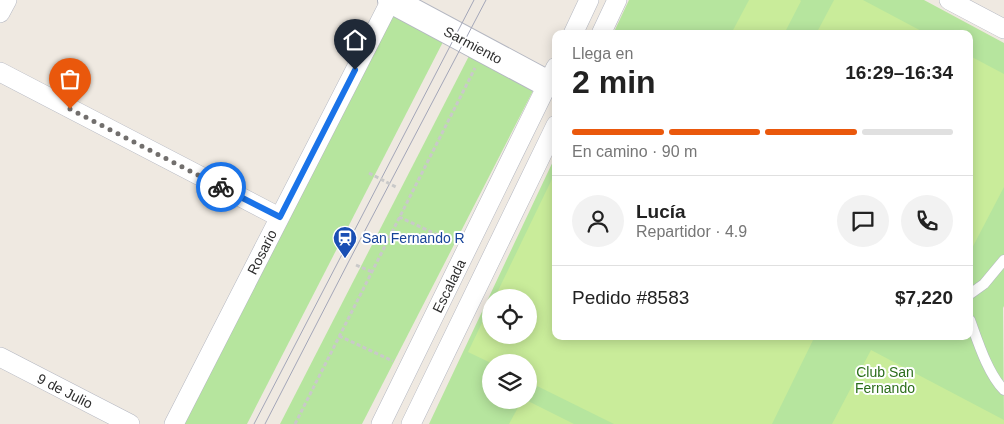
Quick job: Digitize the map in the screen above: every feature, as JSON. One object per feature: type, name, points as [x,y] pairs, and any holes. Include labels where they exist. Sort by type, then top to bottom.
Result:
[{"type":"street","points":[[0,13],[7,0]]},
{"type":"street","name":"Sarmiento","points":[[391,0],[484,50],[552,79]]},
{"type":"street","name":"Rosario","points":[[174,424],[391,0]]},
{"type":"street","points":[[575,30],[589,0]]},
{"type":"street","points":[[603,30],[617,0]]},
{"type":"street","points":[[949,0],[1004,29]]},
{"type":"street","points":[[0,72],[280,217]]},
{"type":"street","name":"Escalada","points":[[381,424],[552,84]]},
{"type":"street","name":"Escalada","points":[[411,424],[552,133]]},
{"type":"street","name":"9 de Julio","points":[[0,357],[130,424]]},
{"type":"lane","points":[[973,292],[984,284],[1004,260]]},
{"type":"lane","points":[[973,328],[983,356],[1004,390]]},
{"type":"path","points":[[294,424],[484,50]]},
{"type":"path","points":[[369,173],[396,187]]},
{"type":"path","points":[[400,217],[468,249]]},
{"type":"path","points":[[356,265],[372,272]]},
{"type":"path","points":[[339,336],[409,369]]},
{"type":"green space","name":"Club San Fernando","points":[[629,0],[924,0],[1004,43],[1004,424],[429,424],[482,312],[482,344],[537,344],[537,289],[493,289],[552,163],[552,340],[973,340],[973,30],[615,30]]},
{"type":"green space","points":[[749,0],[801,1],[786,30],[733,30]]},
{"type":"green space","points":[[834,0],[863,0],[919,30],[818,30]]},
{"type":"green space","points":[[394,12],[445,38],[247,424],[184,424]]},
{"type":"green space","points":[[470,54],[535,87],[362,424],[280,424]]},
{"type":"green space","points":[[973,58],[1004,74],[1004,187],[973,246]]},
{"type":"green space","points":[[552,179],[552,340],[813,340],[772,424],[614,424],[537,386],[537,354],[482,354],[482,359],[468,352],[482,323],[482,344],[537,344],[537,289],[499,289]]},
{"type":"green space","points":[[871,350],[1004,420],[1004,424],[832,424]]},
{"type":"green space","points":[[537,406],[574,424],[509,424],[517,409],[537,409]]},
{"type":"tram line","points":[[254,424],[474,0]]},
{"type":"tram line","points":[[265,424],[486,0]]},
{"type":"way so far","points":[[70,109],[221,187]]},
{"type":"place","name":"San Fernando R","points":[[345,259]]},
{"type":"route","points":[[221,187],[280,217],[355,70]]}]
